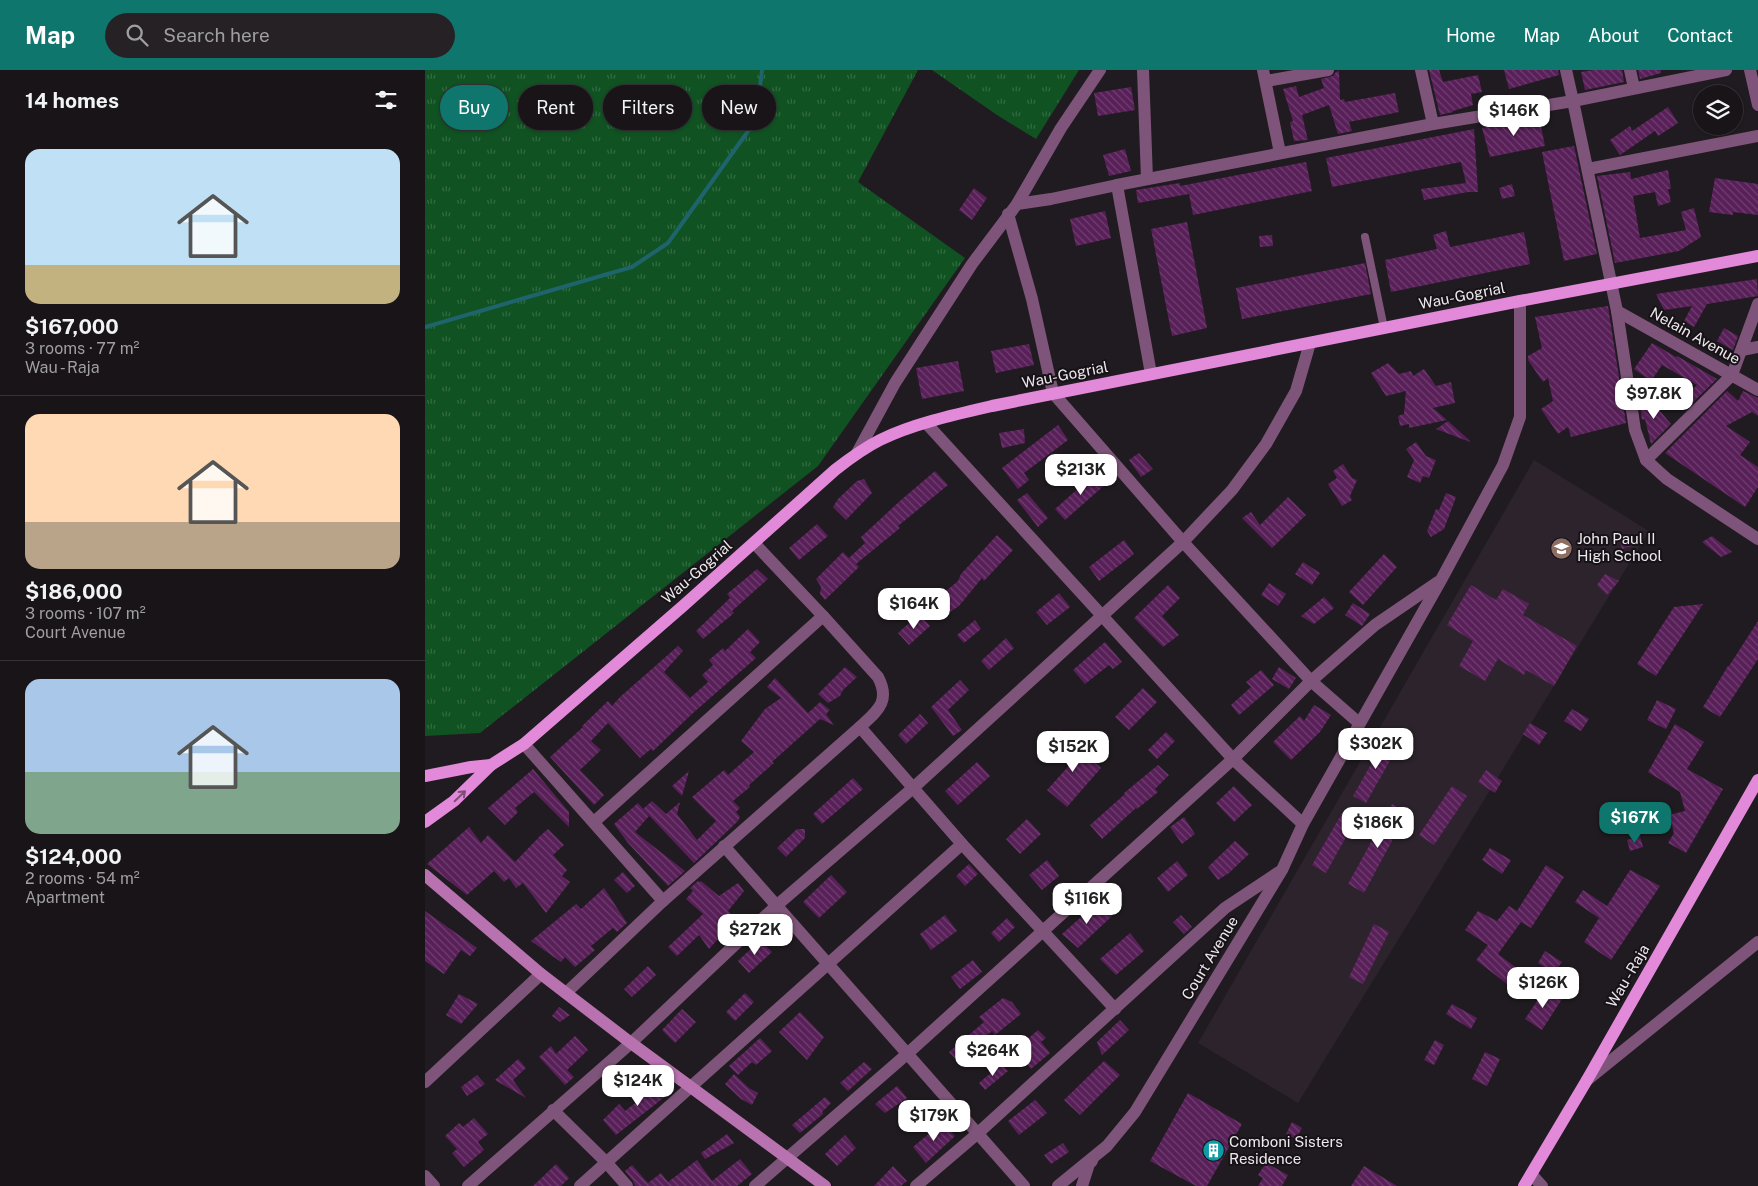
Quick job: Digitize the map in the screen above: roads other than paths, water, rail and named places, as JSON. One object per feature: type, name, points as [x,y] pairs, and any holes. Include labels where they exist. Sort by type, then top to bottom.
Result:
[{"type":"main road","name":"Wau-Gogrial","points":[[425,822],[454,801],[491,765],[524,744],[835,470],[857,453],[881,439],[926,423],[1053,393],[1758,256]]},
{"type":"main road","name":"Wau-Gogrial","points":[[425,776],[471,766],[491,765]]},
{"type":"main road","name":"Wau - Raja","points":[[1524,1186],[1587,1080],[1758,780]]},
{"type":"main road","points":[[425,876],[541,974],[689,1087],[825,1186]]},
{"type":"street","points":[[857,453],[895,383],[972,264],[1017,204],[1061,128],[1100,70]]},
{"type":"street","points":[[1143,70],[1147,179]]},
{"type":"street","points":[[1280,153],[1265,76],[1328,70]]},
{"type":"street","points":[[1421,70],[1433,124]]},
{"type":"street","points":[[1566,70],[1617,311],[1635,430],[1646,460],[1667,479],[1758,539]]},
{"type":"street","points":[[1630,70],[1634,88]]},
{"type":"street","points":[[1017,204],[1051,199],[1433,124],[1573,101],[1726,70]]},
{"type":"street","points":[[1750,70],[1758,105]]},
{"type":"street","points":[[1587,169],[1758,136]]},
{"type":"street","points":[[1117,185],[1151,374]]},
{"type":"street","points":[[1008,214],[1032,299],[1053,393],[1183,542],[1311,681],[1359,723]]},
{"type":"street","name":"Court Avenue","points":[[1058,1186],[1107,1146],[1135,1112],[1282,870],[1303,824],[1441,580],[1503,465],[1520,417],[1520,301]]},
{"type":"street","points":[[1646,460],[1732,375],[1758,304]]},
{"type":"street","name":"Nelain Avenue","points":[[1617,311],[1758,390]]},
{"type":"street","points":[[468,1186],[631,1043],[776,906],[913,788],[1183,542],[1232,490],[1266,444],[1295,391],[1310,343]]},
{"type":"street","points":[[1741,350],[1758,347]]},
{"type":"street","points":[[926,423],[1233,759],[1303,824]]},
{"type":"street","points":[[566,993],[663,901],[860,727],[879,709],[882,702],[883,686],[878,677],[754,543]]},
{"type":"street","points":[[755,1186],[907,1054],[1043,932],[1233,759],[1311,681],[1375,625],[1441,580]]},
{"type":"street","points":[[594,822],[823,616]]},
{"type":"street","points":[[860,727],[962,844],[1115,1009]]},
{"type":"street","points":[[524,744],[663,901]]},
{"type":"street","points":[[580,1186],[962,844]]},
{"type":"street","points":[[724,846],[1024,1186]]},
{"type":"street","points":[[916,1186],[977,1134],[1225,908],[1282,870]]},
{"type":"street","points":[[1587,1080],[1758,942]]},
{"type":"street","points":[[425,1082],[541,974]]},
{"type":"street","points":[[553,1110],[606,1162],[627,1186]]},
{"type":"street","points":[[1082,1186],[1089,1164],[1107,1146]]},
{"type":"street","points":[[1532,1175],[1543,1186]]},
{"type":"street","points":[[425,1176],[434,1186]]},
{"type":"lane","points":[[1365,237],[1384,328]]},
{"type":"waterway","points":[[425,327],[632,267],[668,243],[756,120],[762,70]]},
{"type":"place","name":"John Paul II High School","points":[[1561,548]]},
{"type":"place","name":"Comboni Sisters Residence","points":[[1213,1151]]}]
